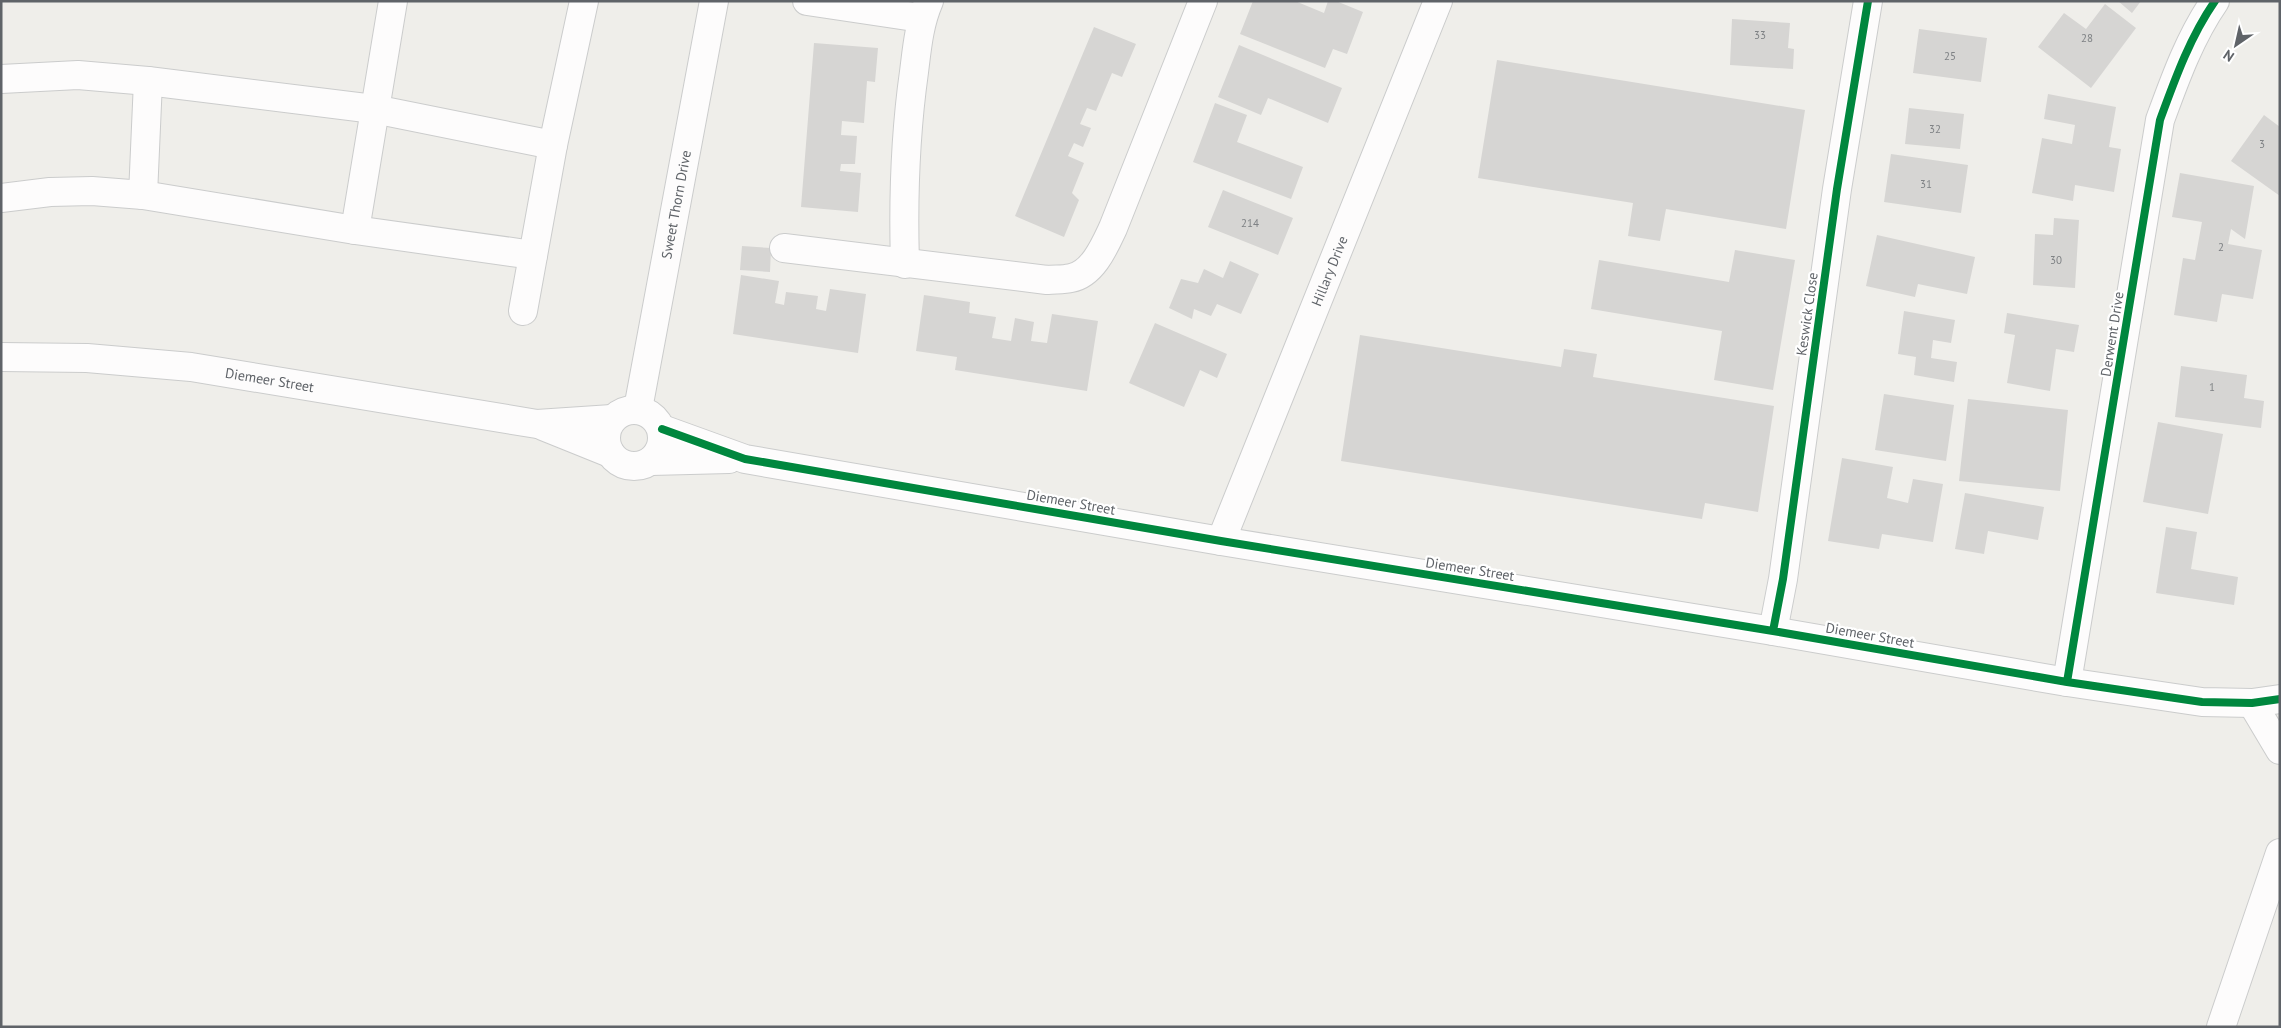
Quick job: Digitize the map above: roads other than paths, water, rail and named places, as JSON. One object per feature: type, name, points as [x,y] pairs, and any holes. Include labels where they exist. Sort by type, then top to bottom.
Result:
[{"type":"street","points":[[355,230],[393,1]]},
{"type":"street","points":[[523,311],[554,144],[584,1]]},
{"type":"street","name":"Sweet Thorn Drive","points":[[638,409],[714,1]]},
{"type":"street","points":[[807,1],[925,9],[906,132],[903,195],[904,264]]},
{"type":"street","points":[[784,248],[1047,280],[1073,278],[1089,267],[1102,252],[1114,228],[1203,1]]},
{"type":"street","name":"Hillary Drive","points":[[1221,541],[1438,1]]},
{"type":"street","name":"Keswick Close","points":[[1772,630],[1783,579],[1837,189],[1868,1]]},
{"type":"street","name":"Derwent Drive","points":[[2067,682],[2160,120],[2178,69],[2204,17],[2215,1]]},
{"type":"street","points":[[1,78],[78,74],[148,81],[374,109],[554,144]]},
{"type":"street","points":[[144,195],[148,81]]},
{"type":"street","points":[[1,198],[84,192],[144,195],[355,230],[533,255]]},
{"type":"street","name":"Diemeer Street","points":[[1,357],[87,358],[191,367],[537,424],[610,453]]},
{"type":"street","points":[[638,409],[652,416],[662,429],[662,447],[651,461],[641,466],[629,466],[618,462],[610,453],[605,436],[612,419],[628,410],[638,409]]},
{"type":"street","name":"Diemeer Street","points":[[537,424],[612,419]]},
{"type":"street","name":"Diemeer Street","points":[[662,429],[745,459],[1221,541],[1772,630],[2067,682],[2202,702],[2252,703],[2280,699]]},
{"type":"street","name":"Diemeer Street","points":[[651,461],[745,459]]},
{"type":"street","points":[[2252,703],[2280,750]]},
{"type":"street","points":[[2221,1027],[2280,852]]}]
